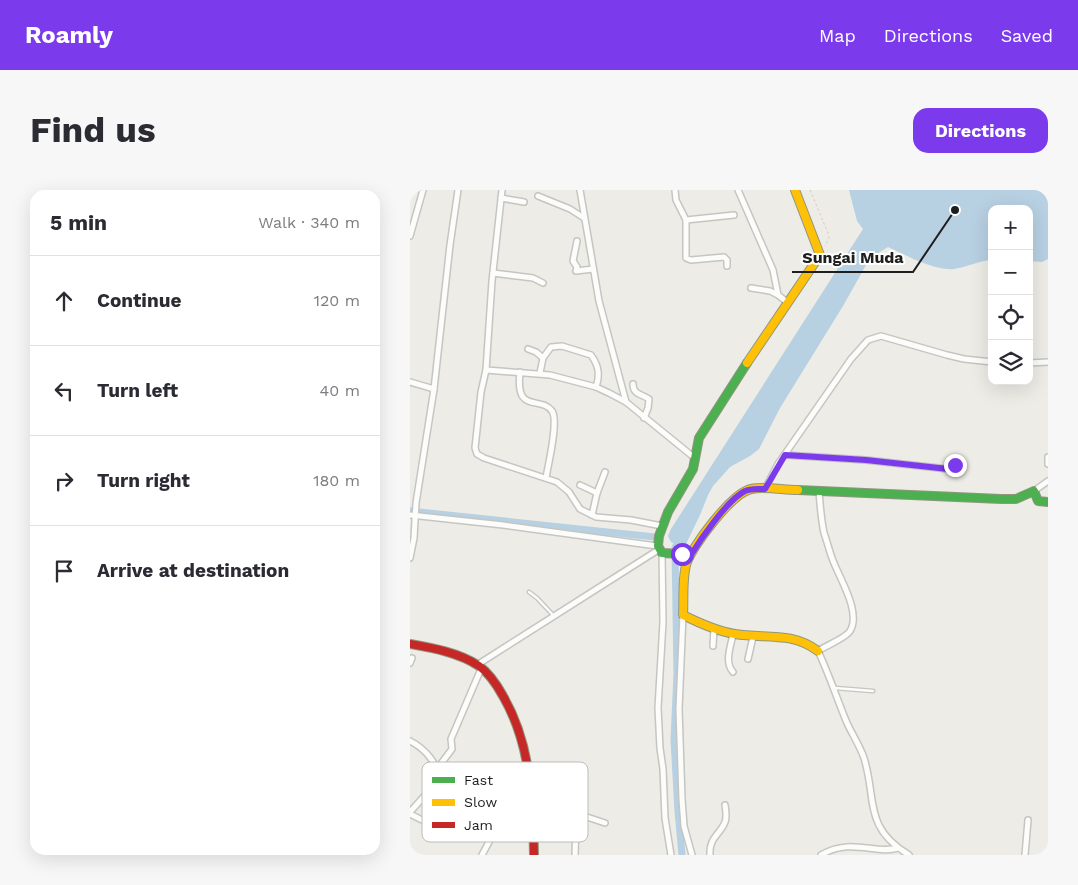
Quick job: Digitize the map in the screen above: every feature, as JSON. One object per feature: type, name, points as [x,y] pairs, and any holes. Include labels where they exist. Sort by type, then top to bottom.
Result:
[{"type":"street","points":[[410,236],[423,190]]},
{"type":"street","points":[[410,558],[414,538],[413,515],[434,389],[458,190]]},
{"type":"street","points":[[502,190],[492,273],[486,370],[481,392],[476,451],[484,458],[546,478],[562,486],[580,509],[592,515],[662,526]]},
{"type":"street","points":[[580,190],[599,301],[626,402]]},
{"type":"street","points":[[675,190],[676,200],[686,220],[687,259],[724,258],[727,260],[727,266]]},
{"type":"street","points":[[738,190],[774,270],[778,295]]},
{"type":"street","points":[[671,855],[665,818],[658,708],[663,622],[662,526],[688,478],[696,459],[702,433],[787,302],[820,255],[795,190]]},
{"type":"street","points":[[538,196],[570,209],[584,218]]},
{"type":"street","points":[[501,198],[524,202]]},
{"type":"street","points":[[686,220],[734,215]]},
{"type":"street","points":[[577,241],[573,261],[577,267],[576,273],[593,269]]},
{"type":"street","points":[[492,273],[533,278],[542,283]]},
{"type":"street","points":[[751,288],[770,291],[787,302]]},
{"type":"street","points":[[765,489],[785,455],[851,359],[868,340],[881,336],[946,355],[988,362]]},
{"type":"street","points":[[540,374],[543,358],[551,347],[556,345],[591,355],[598,366],[600,376],[596,387]]},
{"type":"street","points":[[528,349],[536,352],[543,358]]},
{"type":"street","points":[[1033,363],[1048,362]]},
{"type":"street","points":[[486,370],[540,374],[596,387],[626,402],[696,459]]},
{"type":"street","points":[[520,372],[519,384],[524,398],[528,402],[550,409],[554,416],[546,478]]},
{"type":"street","points":[[410,382],[434,389]]},
{"type":"street","points":[[633,384],[636,393],[649,399],[644,418]]},
{"type":"street","points":[[785,455],[866,460],[948,469],[955,465],[958,460]]},
{"type":"street","points":[[1048,457],[1048,464]]},
{"type":"street","points":[[592,515],[597,492],[605,472]]},
{"type":"street","points":[[692,855],[684,826],[679,709],[685,556],[733,501],[745,491],[765,489],[1001,499],[1025,496],[1034,492],[1048,481]]},
{"type":"street","points":[[580,485],[597,492]]},
{"type":"street","points":[[818,651],[846,636],[851,630],[853,620],[848,597],[831,557],[824,533],[819,491]]},
{"type":"street","points":[[1034,492],[1038,501]]},
{"type":"street","points":[[1025,496],[1038,501],[1048,502]]},
{"type":"street","points":[[413,515],[503,525],[685,556]]},
{"type":"street","points":[[442,762],[452,749],[452,739],[479,667],[554,616],[661,551]]},
{"type":"street","points":[[683,614],[733,634],[754,637],[788,637],[813,646],[818,651],[864,759],[875,817],[881,829],[898,848],[909,855]]},
{"type":"street","points":[[713,646],[714,628]]},
{"type":"street","points":[[733,634],[728,660],[729,668],[733,672]]},
{"type":"street","points":[[748,659],[754,637]]},
{"type":"street","points":[[410,644],[441,651],[479,667],[498,689],[514,715],[528,762]]},
{"type":"street","points":[[410,741],[418,745],[433,762]]},
{"type":"street","points":[[422,799],[410,813],[422,819]]},
{"type":"street","points":[[710,855],[715,835],[725,822],[725,805]]},
{"type":"street","points":[[588,817],[605,823]]},
{"type":"street","points":[[1025,855],[1028,820]]},
{"type":"street","points":[[482,855],[489,842]]},
{"type":"street","points":[[534,842],[534,855]]},
{"type":"street","points":[[575,842],[575,855]]},
{"type":"street","points":[[821,855],[841,848],[852,847],[887,852],[898,848]]},
{"type":"lane","points":[[529,592],[554,616]]},
{"type":"lane","points":[[834,688],[873,691]]},
{"type":"path","points":[[810,190],[828,233],[828,240],[820,255]]},
{"type":"water","points":[[849,190],[1048,190],[1048,259],[1042,262],[1033,261],[1033,205],[988,205],[988,261],[954,269],[938,268],[888,247],[870,258],[843,306],[780,408],[759,449],[730,467],[713,486],[686,544],[671,542],[668,536],[671,529],[863,229],[857,221]]},
{"type":"waterway","points":[[410,511],[655,537]]},
{"type":"waterway","points":[[680,537],[675,548],[677,674],[674,740],[682,855]]},
{"type":"traffic: fast","points":[[689,557],[682,554],[662,553],[658,546],[659,536],[668,512],[693,469],[699,438],[747,363]]},
{"type":"traffic: fast","points":[[798,490],[1001,499],[1016,499],[1034,491],[1038,501],[1048,502]]},
{"type":"traffic: slow","points":[[747,363],[820,255],[795,190]]},
{"type":"traffic: slow","points":[[798,490],[751,489],[743,493],[723,510],[689,557],[685,571],[683,615],[721,631],[735,634],[788,638],[808,645],[818,651]]},
{"type":"traffic: jam","points":[[410,644],[428,647],[472,661],[486,672],[501,692],[512,714],[520,733],[527,762]]},
{"type":"traffic: jam","points":[[534,842],[534,855]]},
{"type":"place","name":"Sungai Muda","points":[[955,210]]},
{"type":"route","points":[[682,554],[689,558],[710,526],[745,491],[765,489],[785,455],[866,460],[948,469],[955,465]]}]
